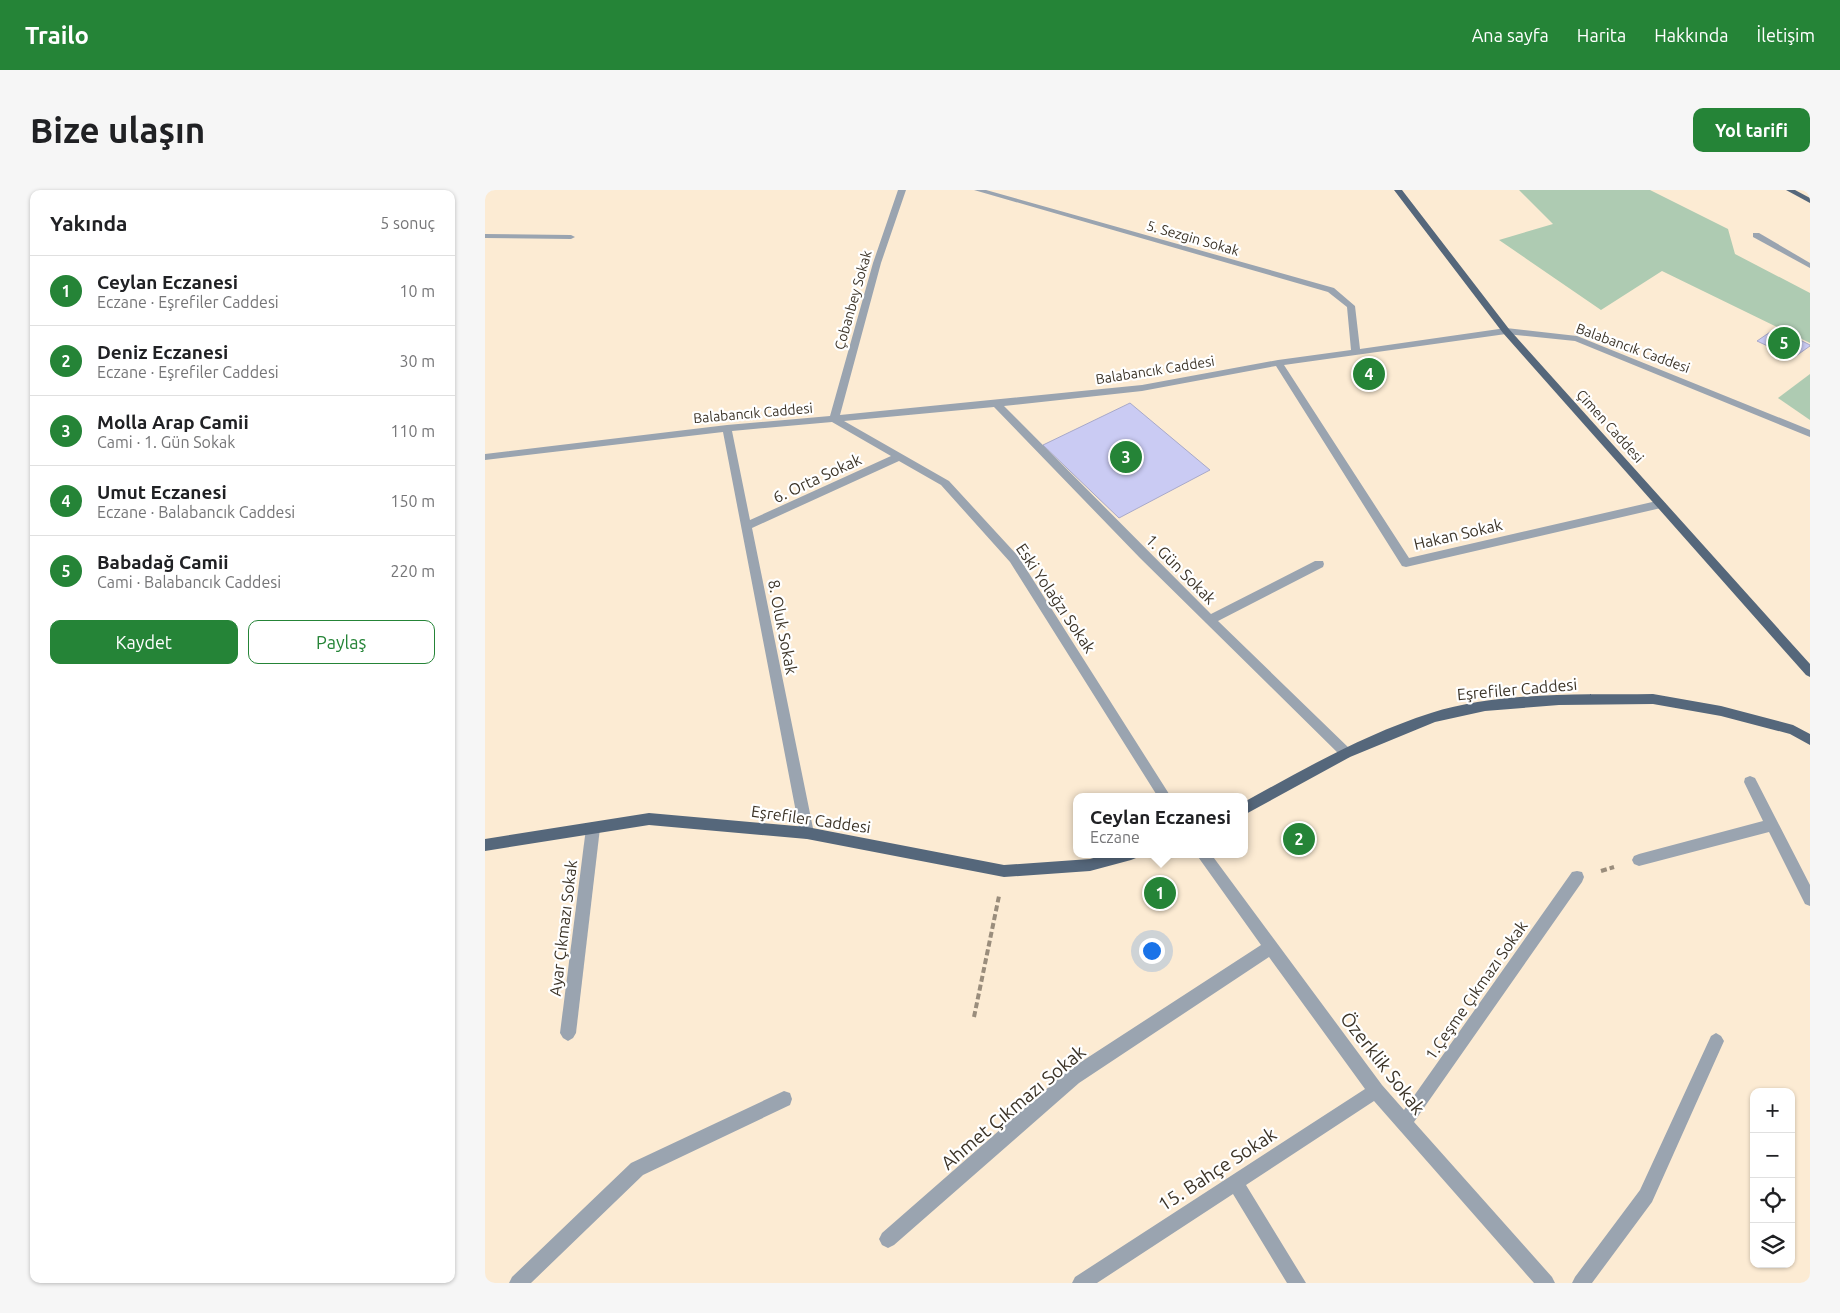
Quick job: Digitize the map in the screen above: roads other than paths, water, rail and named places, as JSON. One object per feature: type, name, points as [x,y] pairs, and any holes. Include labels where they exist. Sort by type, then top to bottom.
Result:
[{"type":"main road","name":"Çimen Caddesi","points":[[1398,190],[1506,331],[1810,672]]},
{"type":"main road","points":[[1790,190],[1810,202]]},
{"type":"main road","name":"Eşrefiler Caddesi","points":[[1248,807],[1346,754],[1433,717],[1485,706],[1559,700],[1653,699],[1721,712],[1793,730],[1810,740]]},
{"type":"main road","name":"Eşrefiler Caddesi","points":[[485,845],[649,819],[807,832],[1004,871],[1090,865],[1116,858]]},
{"type":"street","name":"Çobanbey Sokak","points":[[834,419],[877,263],[902,190]]},
{"type":"street","name":"5. Sezgin Sokak","points":[[978,190],[1331,290],[1351,306],[1356,352]]},
{"type":"street","points":[[1756,235],[1810,266]]},
{"type":"street","points":[[485,236],[571,237]]},
{"type":"street","name":"Balabancık Caddesi","points":[[485,457],[727,428],[997,404],[1142,388],[1278,363],[1506,331],[1577,339],[1810,434]]},
{"type":"street","name":"Hakan Sokak","points":[[1278,363],[1405,562],[1661,504]]},
{"type":"street","name":"1. Gün Sokak","points":[[997,404],[1209,620],[1346,754]]},
{"type":"street","name":"Eski Yolağzı Sokak","points":[[834,419],[945,483],[1014,559],[1162,793]]},
{"type":"street","name":"8. Oluk Sokak","points":[[727,428],[807,832]]},
{"type":"street","name":"6. Orta Sokak","points":[[746,526],[899,457]]},
{"type":"street","points":[[1209,620],[1319,564]]},
{"type":"street","points":[[1750,782],[1810,898]]},
{"type":"street","points":[[1639,860],[1772,825]]},
{"type":"street","name":"Ayar Çıkmazı Sokak","points":[[567,1033],[593,828]]},
{"type":"street","name":"Özerklik Sokak","points":[[1206,858],[1376,1091],[1546,1283]]},
{"type":"street","name":"1.Çeşme Çıkmazı Sokak","points":[[1404,1123],[1577,877]]},
{"type":"street","name":"Ahmet Çıkmazı Sokak","points":[[888,1239],[1073,1077],[1271,947]]},
{"type":"street","points":[[1581,1283],[1646,1196],[1715,1041]]},
{"type":"street","name":"15. Bahçe Sokak","points":[[1081,1283],[1376,1091]]},
{"type":"street","points":[[518,1283],[637,1169],[784,1099]]},
{"type":"street","points":[[1235,1182],[1297,1283]]},
{"type":"place","name":"Babadağ Camii","points":[[1784,343]]},
{"type":"place","name":"Umut Eczanesi","points":[[1369,374]]},
{"type":"place","name":"Molla Arap Camii","points":[[1126,457]]},
{"type":"place","name":"Deniz Eczanesi","points":[[1299,839]]},
{"type":"place","name":"Ceylan Eczanesi","points":[[1160,893]]}]
